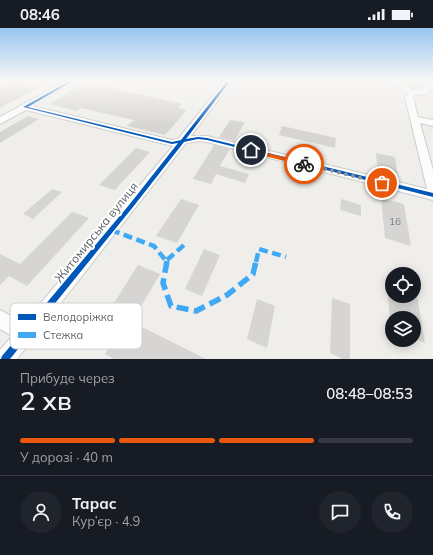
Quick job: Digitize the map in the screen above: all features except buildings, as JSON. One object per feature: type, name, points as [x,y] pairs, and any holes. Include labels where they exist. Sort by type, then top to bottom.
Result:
[{"type":"street","points":[[0,121],[47,95]]},
{"type":"street","name":"Житомирська вулиця","points":[[51,303],[218,95]]},
{"type":"street","points":[[410,95],[409,97],[433,192]]},
{"type":"street","points":[[26,107],[172,143],[182,142],[189,139],[207,139],[433,195]]},
{"type":"street","points":[[415,119],[433,123]]},
{"type":"street","points":[[0,319],[10,325]]},
{"type":"street","name":"Житомирська вулиця","points":[[5,359],[13,349]]},
{"type":"marked path","points":[[111,230],[154,246],[167,260],[163,283],[171,306],[196,311],[227,295],[253,274],[259,249],[286,257]]},
{"type":"marked path","points":[[167,260],[184,245]]},
{"type":"cycle path","points":[[46,95],[25,107],[172,143],[198,138],[207,139],[433,195]]},
{"type":"cycle path","points":[[51,303],[131,206],[218,95]]},
{"type":"cycle path","points":[[5,359],[13,349]]},
{"type":"way so far","points":[[304,164],[382,183]]},
{"type":"route","points":[[251,150],[304,164]]}]
